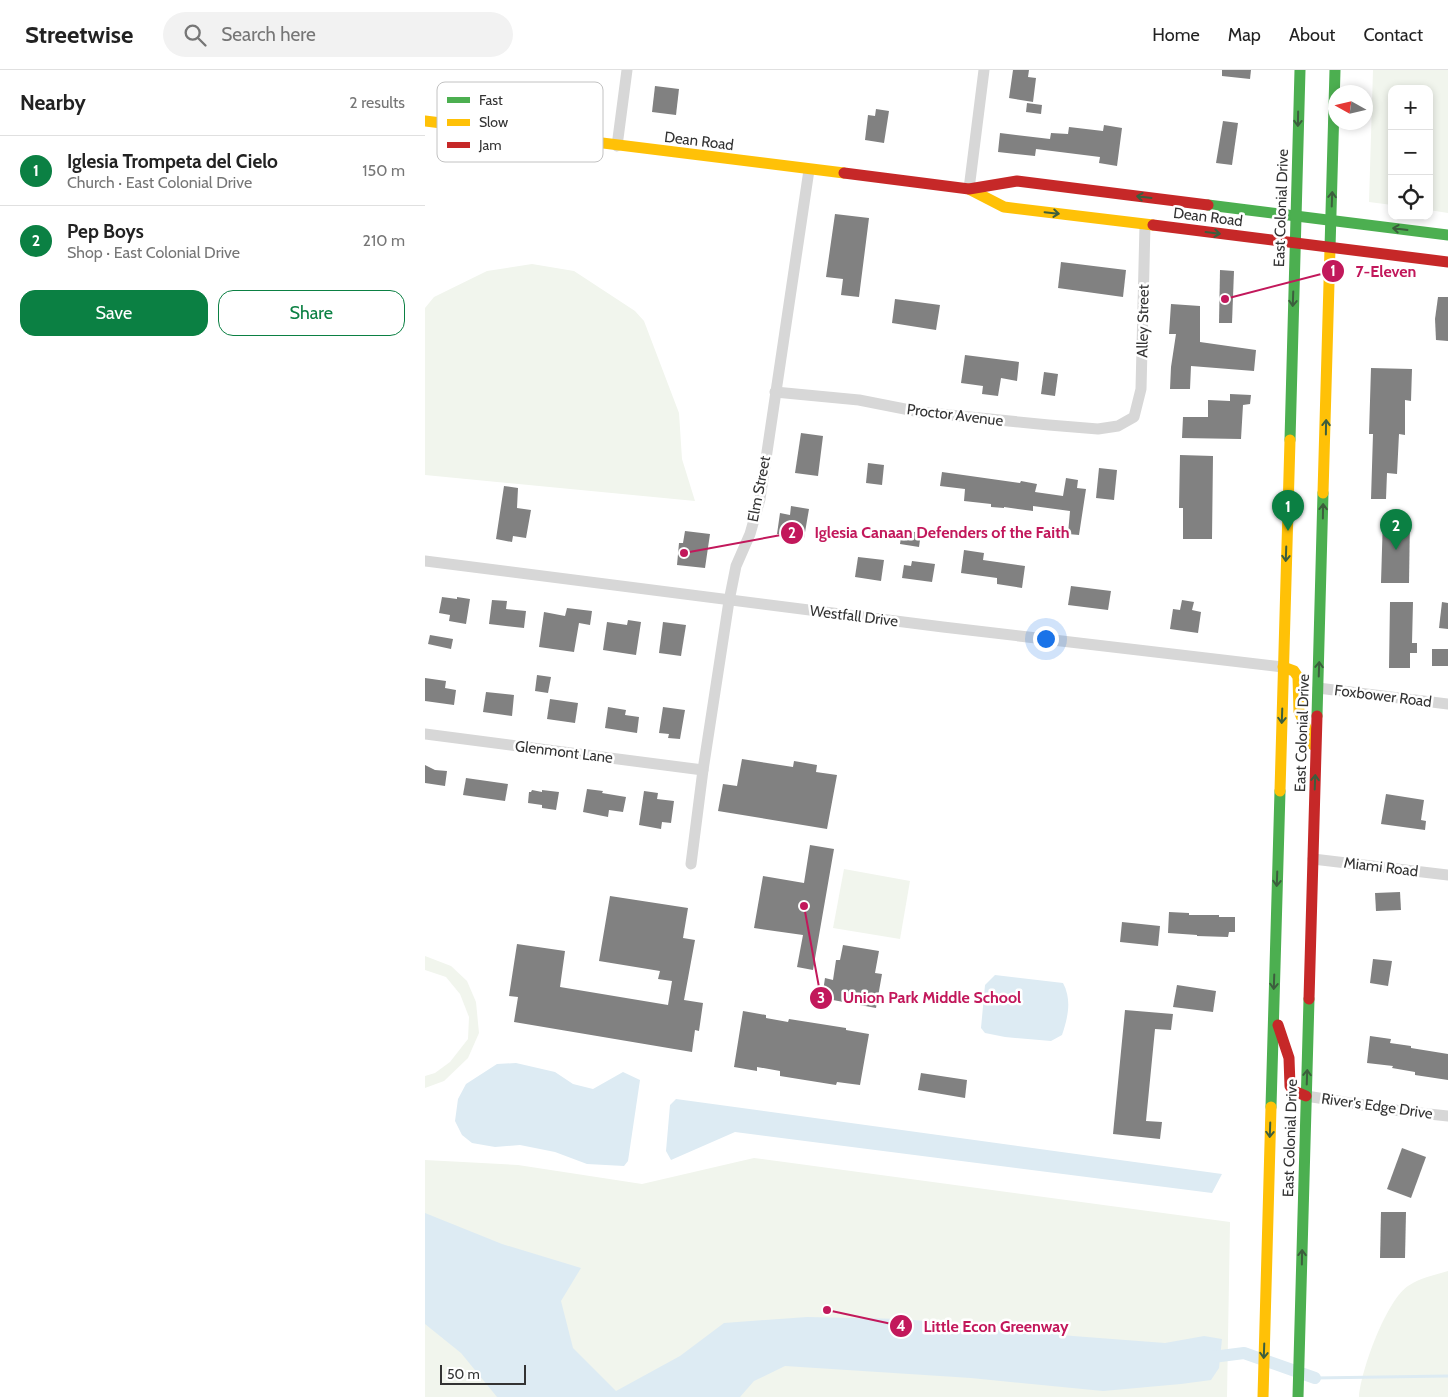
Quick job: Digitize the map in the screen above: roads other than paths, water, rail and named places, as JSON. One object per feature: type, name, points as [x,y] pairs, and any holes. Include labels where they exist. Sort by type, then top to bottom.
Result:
[{"type":"main road","name":"East Colonial Drive","points":[[1263,1397],[1300,70]]},
{"type":"main road","name":"East Colonial Drive","points":[[1298,1397],[1335,70]]},
{"type":"main road","name":"Dean Road","points":[[603,144],[969,189],[1017,181],[1448,235]]},
{"type":"main road","name":"Dean Road","points":[[969,189],[1004,207],[1448,262]]},
{"type":"main road","points":[[1283,667],[1294,671],[1298,677],[1299,711],[1316,752]]},
{"type":"main road","points":[[1273,1011],[1289,1058],[1290,1086],[1294,1092],[1306,1096]]},
{"type":"street","points":[[617,146],[627,70]]},
{"type":"street","points":[[969,189],[984,70]]},
{"type":"street","name":"Elm Street","points":[[691,864],[703,770],[729,601],[736,566],[750,534],[760,498],[809,170]]},
{"type":"street","name":"Alley Street","points":[[1134,417],[1141,389],[1145,224]]},
{"type":"street","name":"Proctor Avenue","points":[[775,392],[859,400],[920,412],[1098,429],[1118,426],[1134,417]]},
{"type":"street","name":"Westfall Drive","points":[[425,561],[729,601],[1283,667]]},
{"type":"street","name":"Foxbower Road","points":[[1318,688],[1448,704]]},
{"type":"street","name":"Glenmont Lane","points":[[425,734],[703,770]]},
{"type":"street","name":"Miami Road","points":[[1313,859],[1448,875]]},
{"type":"street","name":"River's Edge Drive","points":[[1306,1096],[1401,1112],[1448,1116]]},
{"type":"waterway","points":[[1205,1358],[1244,1353],[1315,1378]]},
{"type":"waterway","points":[[1315,1378],[1448,1376]]},
{"type":"place","name":"7-Eleven","points":[[1225,299]]},
{"type":"place","name":"Iglesia Trompeta del Cielo","points":[[1288,531]]},
{"type":"place","name":"Pep Boys","points":[[1396,550]]},
{"type":"place","name":"Iglesia Canaan Defenders of the Faith","points":[[684,553]]},
{"type":"place","name":"Union Park Middle School","points":[[804,906]]},
{"type":"place","name":"Little Econ Greenway","points":[[827,1310]]}]
